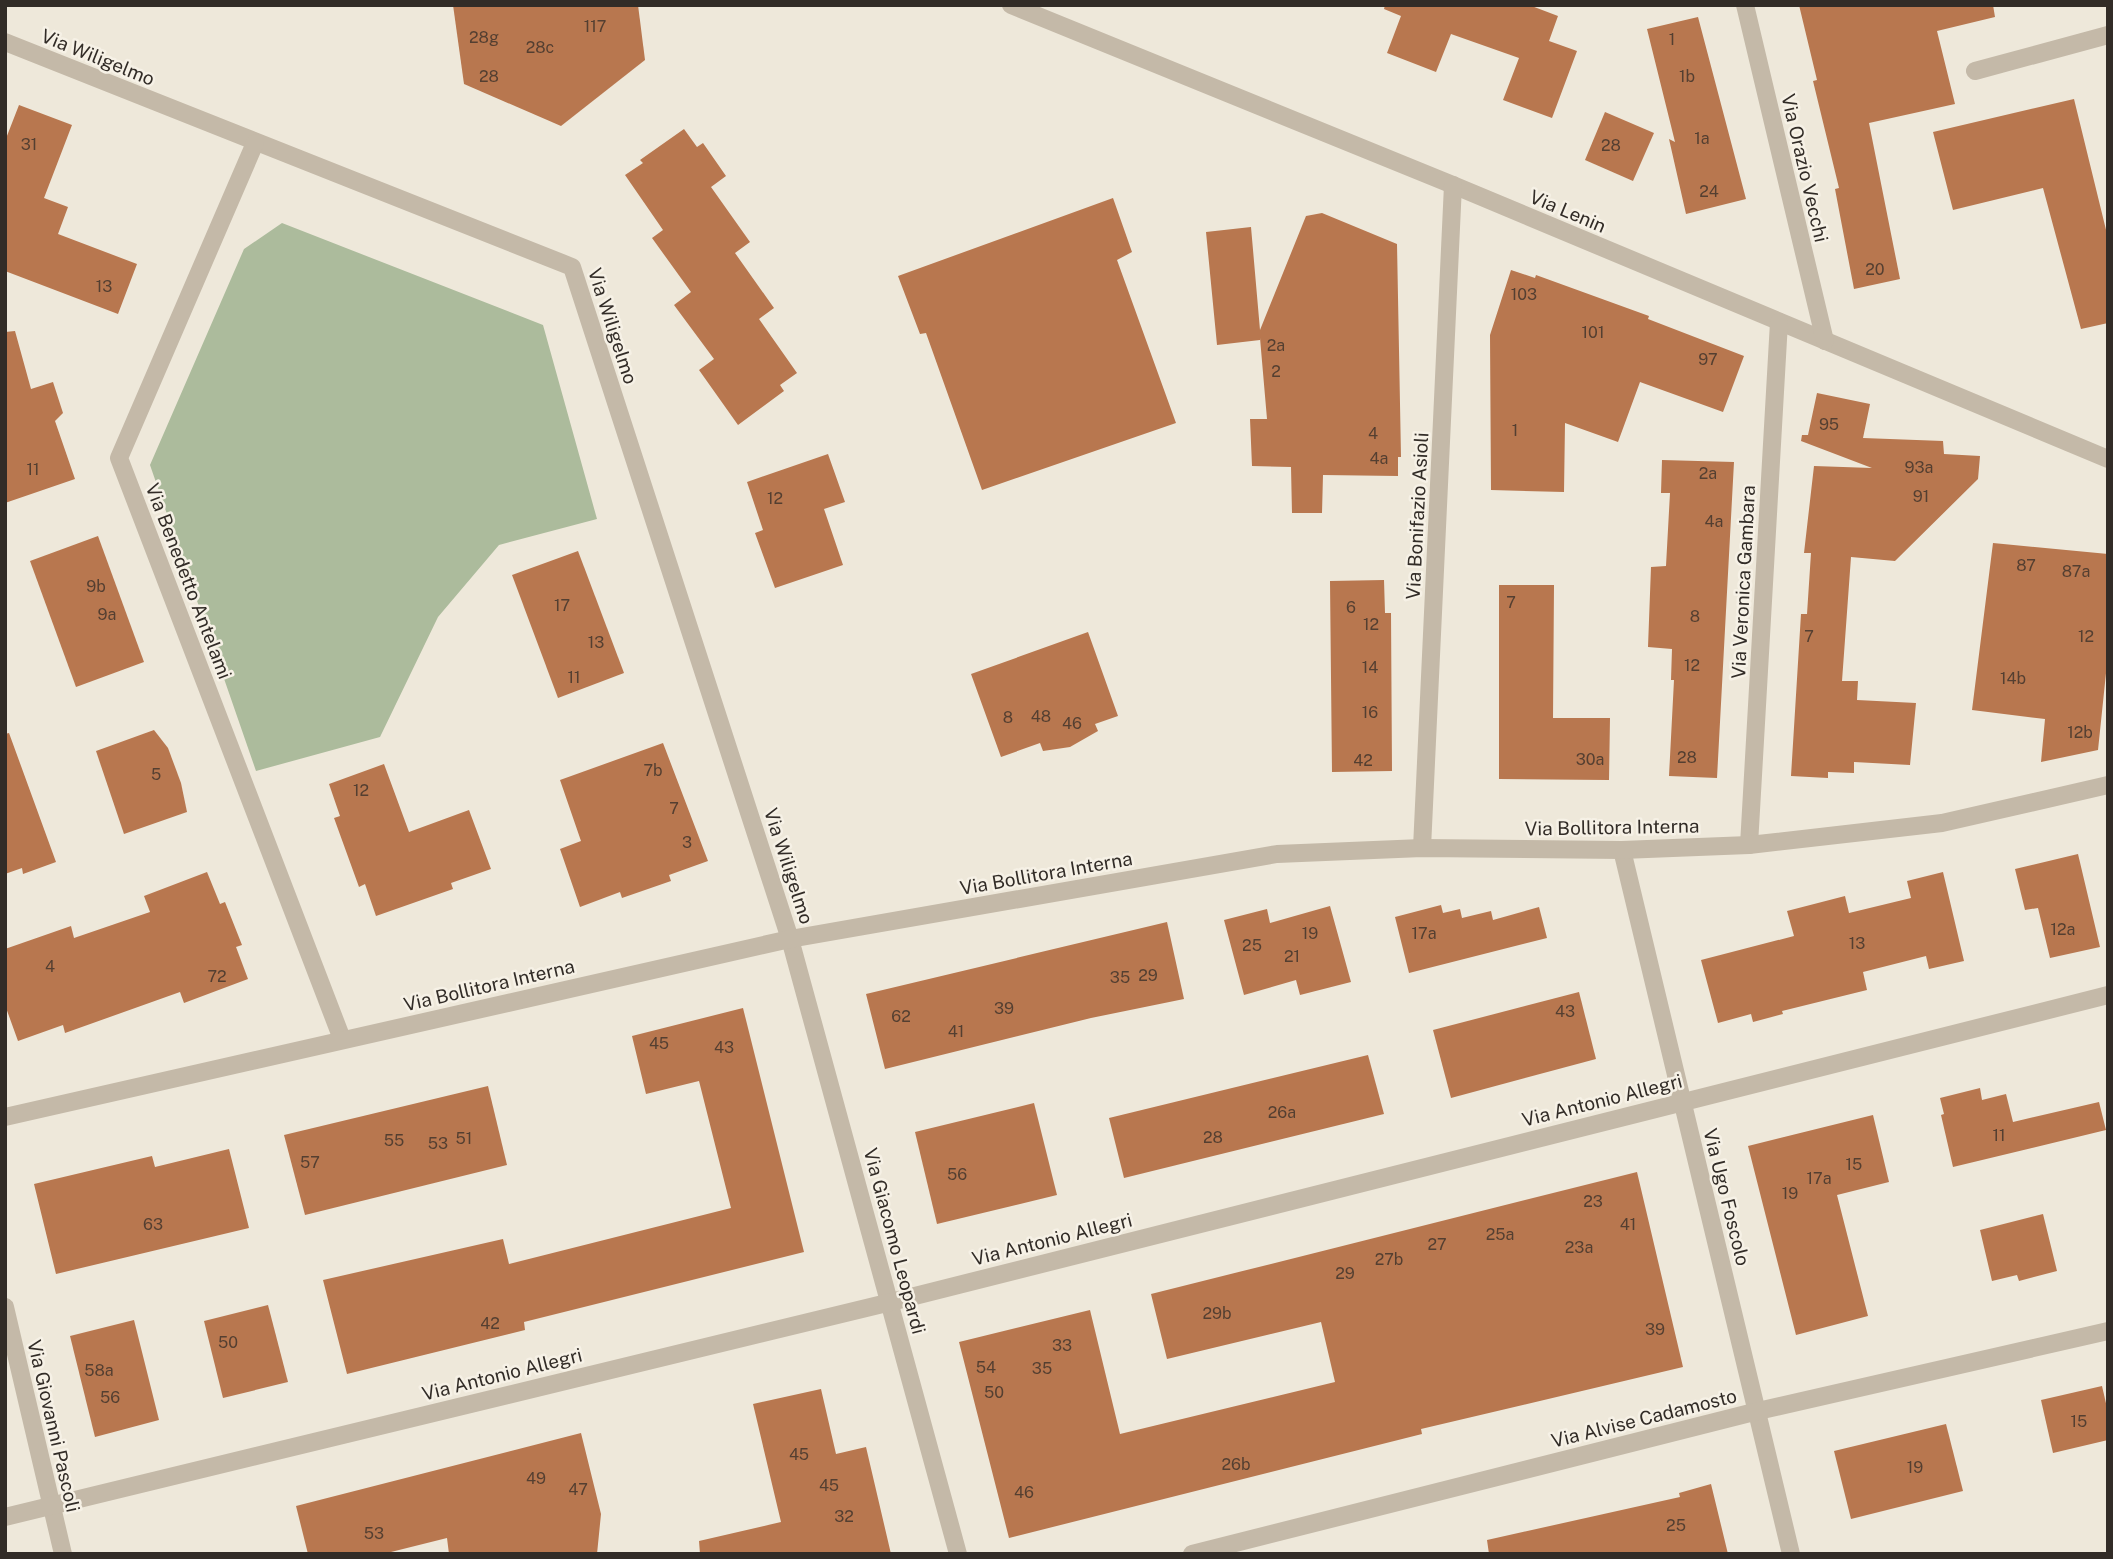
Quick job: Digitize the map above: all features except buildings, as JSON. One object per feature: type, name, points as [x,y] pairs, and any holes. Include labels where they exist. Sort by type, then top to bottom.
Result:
[{"type":"street","name":"Via Lenin","points":[[1011,5],[1453,185],[2108,459]]},
{"type":"street","name":"Via Orazio Vecchi","points":[[1745,5],[1825,341]]},
{"type":"street","points":[[1975,71],[2108,35]]},
{"type":"street","name":"Via Wiligelmo","points":[[5,42],[572,267],[790,939]]},
{"type":"street","name":"Via Benedetto Antelami","points":[[256,143],[119,458],[342,1039]]},
{"type":"street","name":"Via Bonifazio Asioli","points":[[1422,848],[1453,185]]},
{"type":"street","name":"Via Veronica Gambara","points":[[1749,845],[1779,322]]},
{"type":"street","name":"Via Bollitora Interna","points":[[5,1117],[790,939],[1277,854],[1422,848],[1622,850],[1749,845],[1942,823],[2108,785]]},
{"type":"street","name":"Via Ugo Foscolo","points":[[1622,850],[1791,1554]]},
{"type":"street","name":"Via Giacomo Leopardi","points":[[790,939],[958,1554]]},
{"type":"street","name":"Via Antonio Allegri","points":[[5,1517],[891,1301],[2108,995]]},
{"type":"street","name":"Via Giovanni Pascoli","points":[[5,1307],[63,1554]]},
{"type":"street","name":"Via Alvise Cadamosto","points":[[1192,1554],[1758,1411],[2108,1331]]},
{"type":"green space","points":[[282,223],[543,325],[597,519],[499,545],[438,617],[380,737],[256,771],[150,465],[244,249]]}]
